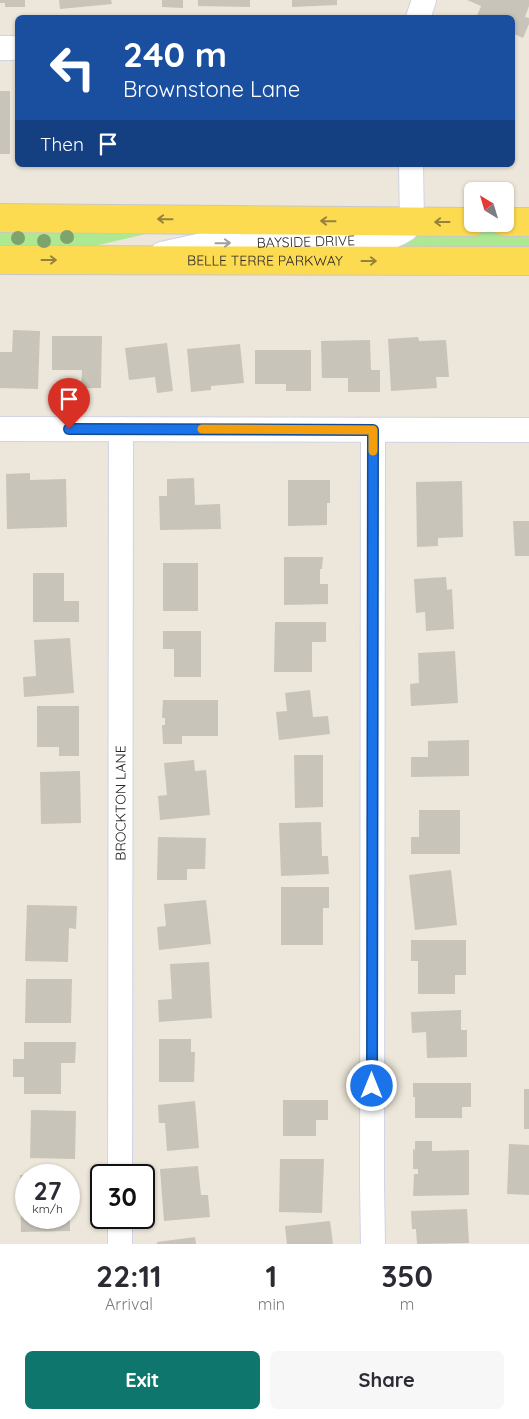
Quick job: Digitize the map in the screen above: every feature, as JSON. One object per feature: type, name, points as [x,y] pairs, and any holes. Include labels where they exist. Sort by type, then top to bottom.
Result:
[{"type":"main road","points":[[0,218],[464,222]]},
{"type":"main road","points":[[514,222],[529,222]]},
{"type":"main road","name":"BELLE TERRE PARKWAY","points":[[0,260],[529,261]]},
{"type":"street","points":[[419,15],[424,0]]},
{"type":"street","points":[[0,48],[15,48]]},
{"type":"street","points":[[411,167],[412,222]]},
{"type":"street","name":"BAYSIDE DRIVE","points":[[141,260],[207,244],[382,239],[399,233],[412,222]]},
{"type":"street","points":[[0,429],[529,430]]},
{"type":"street","name":"BROCKTON LANE","points":[[120,1164],[121,429]]},
{"type":"street","points":[[373,430],[373,1244]]},
{"type":"street","points":[[120,1229],[120,1244]]},
{"type":"green space","points":[[0,230],[150,233],[90,247],[0,248]]},
{"type":"green space","points":[[411,230],[464,230],[464,232],[529,231],[529,248],[378,249]]},
{"type":"building","points":[[0,0],[25,0],[25,7],[5,7],[5,3],[0,3]]},
{"type":"building","points":[[59,0],[111,0],[112,4],[60,9]]},
{"type":"building","points":[[162,0],[183,0],[183,8],[162,7]]},
{"type":"building","points":[[198,0],[250,0],[250,7],[198,6]]},
{"type":"building","points":[[292,0],[337,0],[337,5],[292,7]]},
{"type":"building","points":[[467,0],[529,0],[525,17],[529,18],[529,24],[523,38],[515,34],[515,15],[477,15],[481,6]]},
{"type":"building","points":[[0,91],[10,91],[10,154],[0,154]]},
{"type":"building","points":[[13,330],[40,331],[38,389],[0,388],[0,352],[12,352]]},
{"type":"building","points":[[52,336],[102,336],[101,388],[81,388],[82,370],[52,370]]},
{"type":"building","points":[[418,337],[419,341],[446,340],[449,377],[436,377],[437,388],[391,391],[388,339]]},
{"type":"building","points":[[370,340],[371,370],[380,370],[380,392],[348,392],[348,378],[322,378],[321,341]]},
{"type":"building","points":[[167,343],[173,391],[157,393],[155,377],[129,380],[125,348]]},
{"type":"building","points":[[240,344],[244,383],[211,386],[211,390],[191,392],[187,349]]},
{"type":"building","points":[[255,350],[311,350],[311,391],[286,391],[286,384],[255,384]]},
{"type":"building","points":[[30,473],[30,480],[66,479],[67,527],[7,529],[6,474]]},
{"type":"building","points":[[194,478],[195,505],[220,504],[221,529],[160,530],[159,496],[167,496],[167,479]]},
{"type":"building","points":[[288,480],[330,480],[330,503],[327,503],[327,525],[288,526]]},
{"type":"building","points":[[462,481],[463,537],[438,538],[438,546],[417,547],[416,482]]},
{"type":"building","points":[[513,521],[529,521],[529,556],[515,556]]},
{"type":"building","points":[[284,557],[323,557],[322,569],[320,569],[320,584],[328,584],[328,604],[284,605]]},
{"type":"building","points":[[163,563],[198,563],[198,611],[163,611]]},
{"type":"building","points":[[33,573],[64,573],[64,601],[79,601],[79,622],[33,622]]},
{"type":"building","points":[[446,577],[447,590],[452,589],[454,629],[426,631],[425,612],[416,613],[414,579]]},
{"type":"building","points":[[275,622],[326,622],[326,642],[312,642],[312,672],[274,672]]},
{"type":"building","points":[[163,631],[201,631],[201,677],[174,677],[174,649],[163,649]]},
{"type":"building","points":[[70,638],[74,693],[24,697],[23,677],[36,676],[34,640]]},
{"type":"building","points":[[455,651],[458,703],[411,706],[410,684],[419,683],[418,653]]},
{"type":"building","points":[[310,690],[313,717],[328,716],[330,734],[279,740],[276,712],[287,711],[285,693]]},
{"type":"building","points":[[163,700],[218,700],[218,736],[182,736],[182,744],[163,744],[162,725],[165,725],[165,718],[162,718]]},
{"type":"building","points":[[37,706],[79,706],[79,756],[59,756],[59,747],[37,747]]},
{"type":"building","points":[[469,740],[469,776],[411,777],[411,757],[428,757],[428,741]]},
{"type":"building","points":[[294,755],[323,755],[323,807],[295,808]]},
{"type":"building","points":[[194,760],[195,771],[206,770],[210,815],[160,820],[158,796],[167,795],[164,763]]},
{"type":"building","points":[[80,771],[81,823],[41,824],[40,772]]},
{"type":"building","points":[[419,810],[460,810],[460,854],[411,854],[411,837],[419,837]]},
{"type":"building","points":[[321,822],[322,856],[328,856],[329,874],[281,876],[279,823]]},
{"type":"building","points":[[158,837],[206,838],[205,869],[187,869],[187,880],[157,880]]},
{"type":"building","points":[[451,870],[457,925],[415,930],[409,875]]},
{"type":"building","points":[[281,887],[329,887],[329,908],[323,908],[323,945],[281,945]]},
{"type":"building","points":[[206,900],[211,944],[159,950],[157,927],[166,926],[164,904]]},
{"type":"building","points":[[27,905],[77,906],[76,929],[69,928],[68,962],[25,961]]},
{"type":"building","points":[[411,940],[466,940],[466,975],[455,975],[455,994],[418,994],[418,961],[411,961]]},
{"type":"building","points":[[209,962],[212,1018],[159,1022],[158,1000],[172,999],[170,964]]},
{"type":"building","points":[[26,979],[72,979],[71,1023],[25,1023]]},
{"type":"building","points":[[461,1010],[461,1030],[467,1030],[467,1057],[427,1058],[426,1032],[412,1033],[411,1012]]},
{"type":"building","points":[[159,1039],[191,1039],[191,1052],[195,1052],[194,1082],[159,1082]]},
{"type":"building","points":[[24,1042],[76,1042],[75,1063],[61,1063],[61,1094],[24,1094],[24,1077],[13,1077],[13,1059],[24,1059]]},
{"type":"building","points":[[413,1083],[471,1083],[471,1107],[462,1107],[462,1118],[415,1118]]},
{"type":"building","points":[[524,1089],[529,1089],[529,1129],[524,1129]]},
{"type":"building","points":[[283,1100],[328,1100],[328,1120],[316,1120],[316,1136],[283,1136]]},
{"type":"building","points":[[195,1101],[199,1148],[167,1151],[165,1123],[159,1123],[158,1105]]},
{"type":"building","points":[[31,1110],[76,1111],[75,1159],[30,1158]]},
{"type":"building","points":[[415,1141],[432,1141],[432,1151],[469,1150],[469,1195],[413,1196],[414,1174],[418,1174],[418,1169],[413,1169]]},
{"type":"building","points":[[509,1144],[529,1145],[529,1195],[507,1194]]},
{"type":"building","points":[[280,1159],[324,1159],[322,1213],[279,1212]]},
{"type":"building","points":[[198,1166],[201,1195],[208,1195],[210,1217],[164,1221],[160,1169]]},
{"type":"building","points":[[467,1209],[469,1243],[417,1244],[416,1229],[412,1229],[411,1211]]},
{"type":"building","points":[[330,1221],[333,1244],[287,1244],[285,1226]]},
{"type":"building","points":[[21,1229],[70,1229],[70,1231],[21,1232]]},
{"type":"building","points":[[195,1237],[196,1244],[157,1244],[157,1242]]},
{"type":"slow traffic","points":[[202,429],[373,430],[373,451]]},
{"type":"route","points":[[69,429],[373,430],[372,1086]]}]
